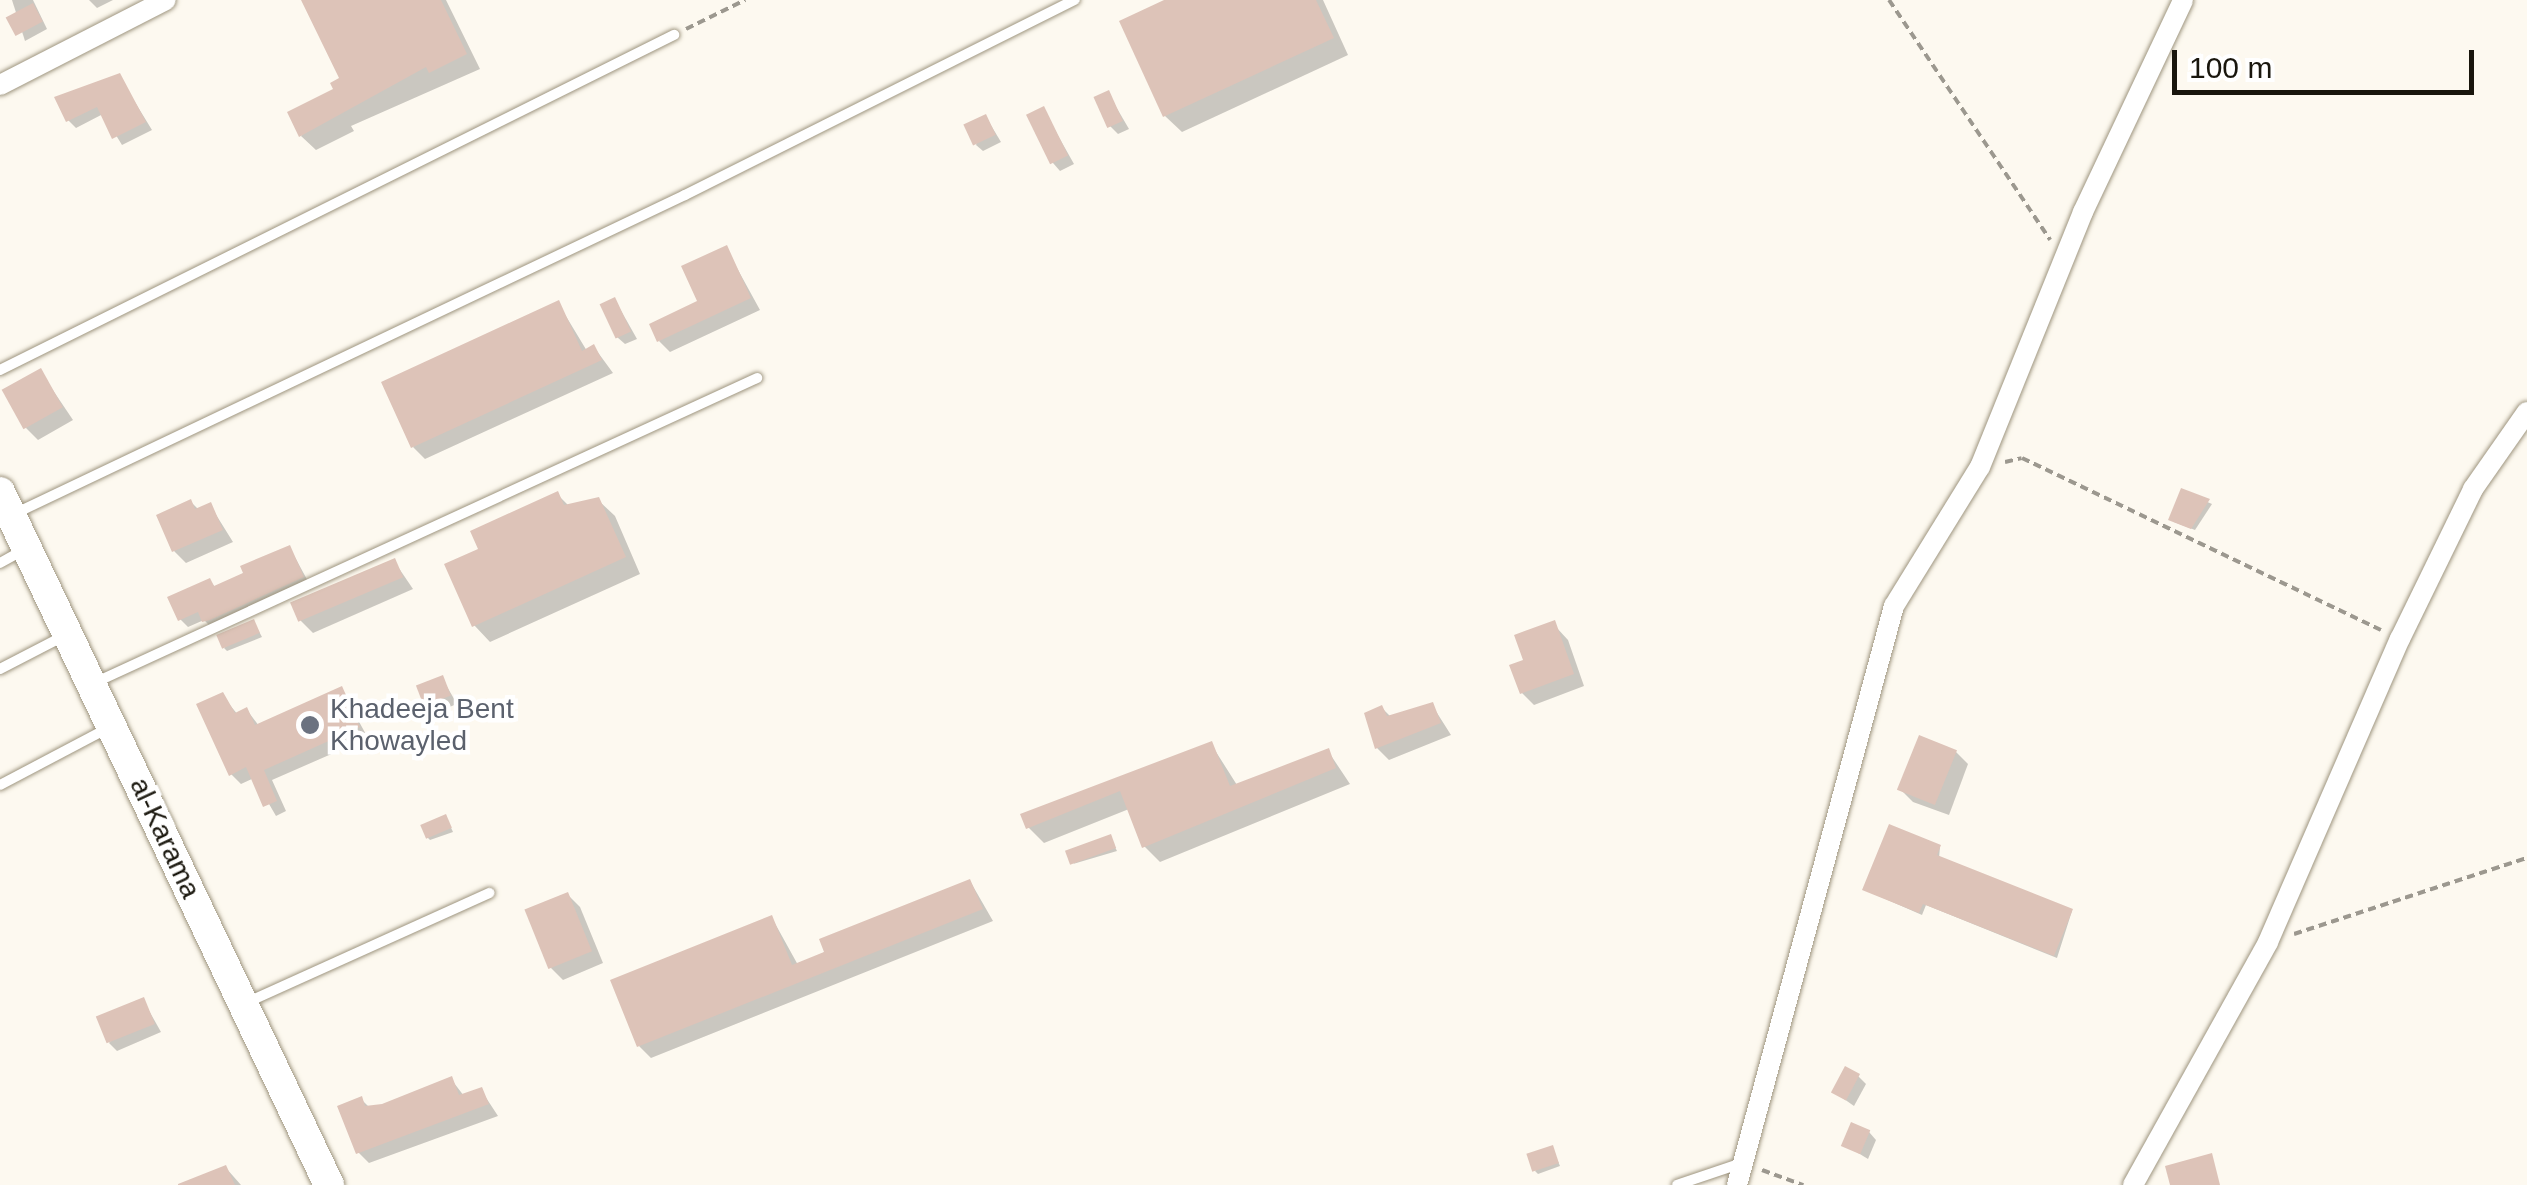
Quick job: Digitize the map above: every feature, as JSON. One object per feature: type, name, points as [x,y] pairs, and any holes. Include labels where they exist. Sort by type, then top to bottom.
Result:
[{"type":"main road","name":"al-Karama","points":[[6,503],[330,1185]]},
{"type":"street","points":[[0,86],[166,0]]},
{"type":"street","points":[[1737,1185],[1894,606],[1980,467],[2063,260],[2184,0]]},
{"type":"street","points":[[2133,1185],[2268,942],[2400,640],[2473,489],[2527,412]]},
{"type":"lane","points":[[6,503],[667,204],[1076,0]]},
{"type":"lane","points":[[0,370],[674,35]]},
{"type":"lane","points":[[93,683],[758,378]]},
{"type":"lane","points":[[0,564],[28,548]]},
{"type":"lane","points":[[0,669],[69,633]]},
{"type":"lane","points":[[0,785],[113,726]]},
{"type":"lane","points":[[243,1005],[489,894]]},
{"type":"lane","points":[[1677,1185],[1743,1163]]},
{"type":"path","points":[[674,35],[745,0]]},
{"type":"path","points":[[1889,0],[2063,260]]},
{"type":"path","points":[[1980,467],[2022,458],[2400,640]]},
{"type":"path","points":[[2268,942],[2527,858]]},
{"type":"path","points":[[1743,1163],[1803,1185]]},
{"type":"building","points":[[301,0],[441,0],[467,54],[429,73],[426,67],[299,137],[287,112],[333,89],[330,83],[339,78]]},
{"type":"building","points":[[1164,0],[1316,0],[1334,38],[1163,117],[1119,21]]},
{"type":"building","points":[[33,3],[43,22],[15,36],[6,18]]},
{"type":"building","points":[[120,73],[146,122],[112,139],[97,107],[66,122],[54,97]]},
{"type":"building","points":[[1109,90],[1123,121],[1107,128],[1093,97]]},
{"type":"building","points":[[1044,106],[1068,155],[1050,164],[1026,115]]},
{"type":"building","points":[[986,114],[996,135],[973,145],[963,125]]},
{"type":"building","points":[[727,245],[751,298],[657,342],[649,324],[697,301],[681,266]]},
{"type":"building","points":[[615,297],[631,331],[616,339],[600,304]]},
{"type":"building","points":[[559,300],[582,351],[594,344],[602,360],[411,448],[381,382]]},
{"type":"building","points":[[41,368],[63,407],[23,429],[2,390]]},
{"type":"building","points":[[2181,488],[2210,499],[2191,529],[2168,520]]},
{"type":"building","points":[[558,491],[564,505],[599,497],[626,557],[472,627],[444,564],[478,549],[470,531]]},
{"type":"building","points":[[191,499],[195,509],[211,502],[223,530],[172,552],[156,515]]},
{"type":"building","points":[[290,545],[304,577],[210,620],[202,622],[198,612],[178,621],[167,597],[210,578],[214,586],[243,573],[240,566]]},
{"type":"building","points":[[395,558],[403,577],[298,622],[290,603]]},
{"type":"building","points":[[254,619],[260,633],[222,649],[216,635]]},
{"type":"building","points":[[1555,620],[1574,674],[1520,694],[1509,665],[1523,660],[1514,635]]},
{"type":"building","points":[[443,675],[451,696],[424,706],[416,685]]},
{"type":"building","points":[[342,686],[360,727],[264,770],[277,801],[263,807],[246,767],[229,776],[196,704],[223,692],[235,713],[247,707],[255,725]]},
{"type":"building","points":[[1433,702],[1441,723],[1375,749],[1364,713],[1382,705],[1387,716]]},
{"type":"building","points":[[1919,735],[1957,750],[1935,805],[1897,790]]},
{"type":"building","points":[[1212,741],[1230,786],[1329,748],[1336,768],[1142,848],[1120,791],[1026,829],[1020,814]]},
{"type":"building","points":[[446,814],[452,828],[426,839],[420,825]]},
{"type":"building","points":[[1889,824],[1941,845],[1937,855],[2073,909],[2054,956],[1923,904],[1919,913],[1862,890]]},
{"type":"building","points":[[1111,834],[1116,848],[1070,865],[1065,851]]},
{"type":"building","points":[[970,879],[983,909],[637,1047],[610,980],[772,915],[792,965],[824,952],[819,939]]},
{"type":"building","points":[[568,892],[592,951],[548,969],[524,910]]},
{"type":"building","points":[[144,997],[155,1024],[107,1043],[96,1016]]},
{"type":"building","points":[[1845,1066],[1860,1074],[1846,1100],[1831,1092]]},
{"type":"building","points":[[452,1076],[459,1095],[482,1087],[489,1104],[356,1154],[337,1106],[362,1096],[365,1106],[382,1104]]},
{"type":"building","points":[[1851,1122],[1870,1130],[1860,1154],[1841,1146]]},
{"type":"building","points":[[1553,1145],[1559,1163],[1532,1172],[1526,1154]]},
{"type":"building","points":[[2212,1153],[2220,1185],[2170,1185],[2165,1166]]},
{"type":"building","points":[[226,1165],[235,1185],[178,1185],[178,1184]]},
{"type":"place","name":"Khadeeja Bent Khowayled","points":[[310,725]]}]
